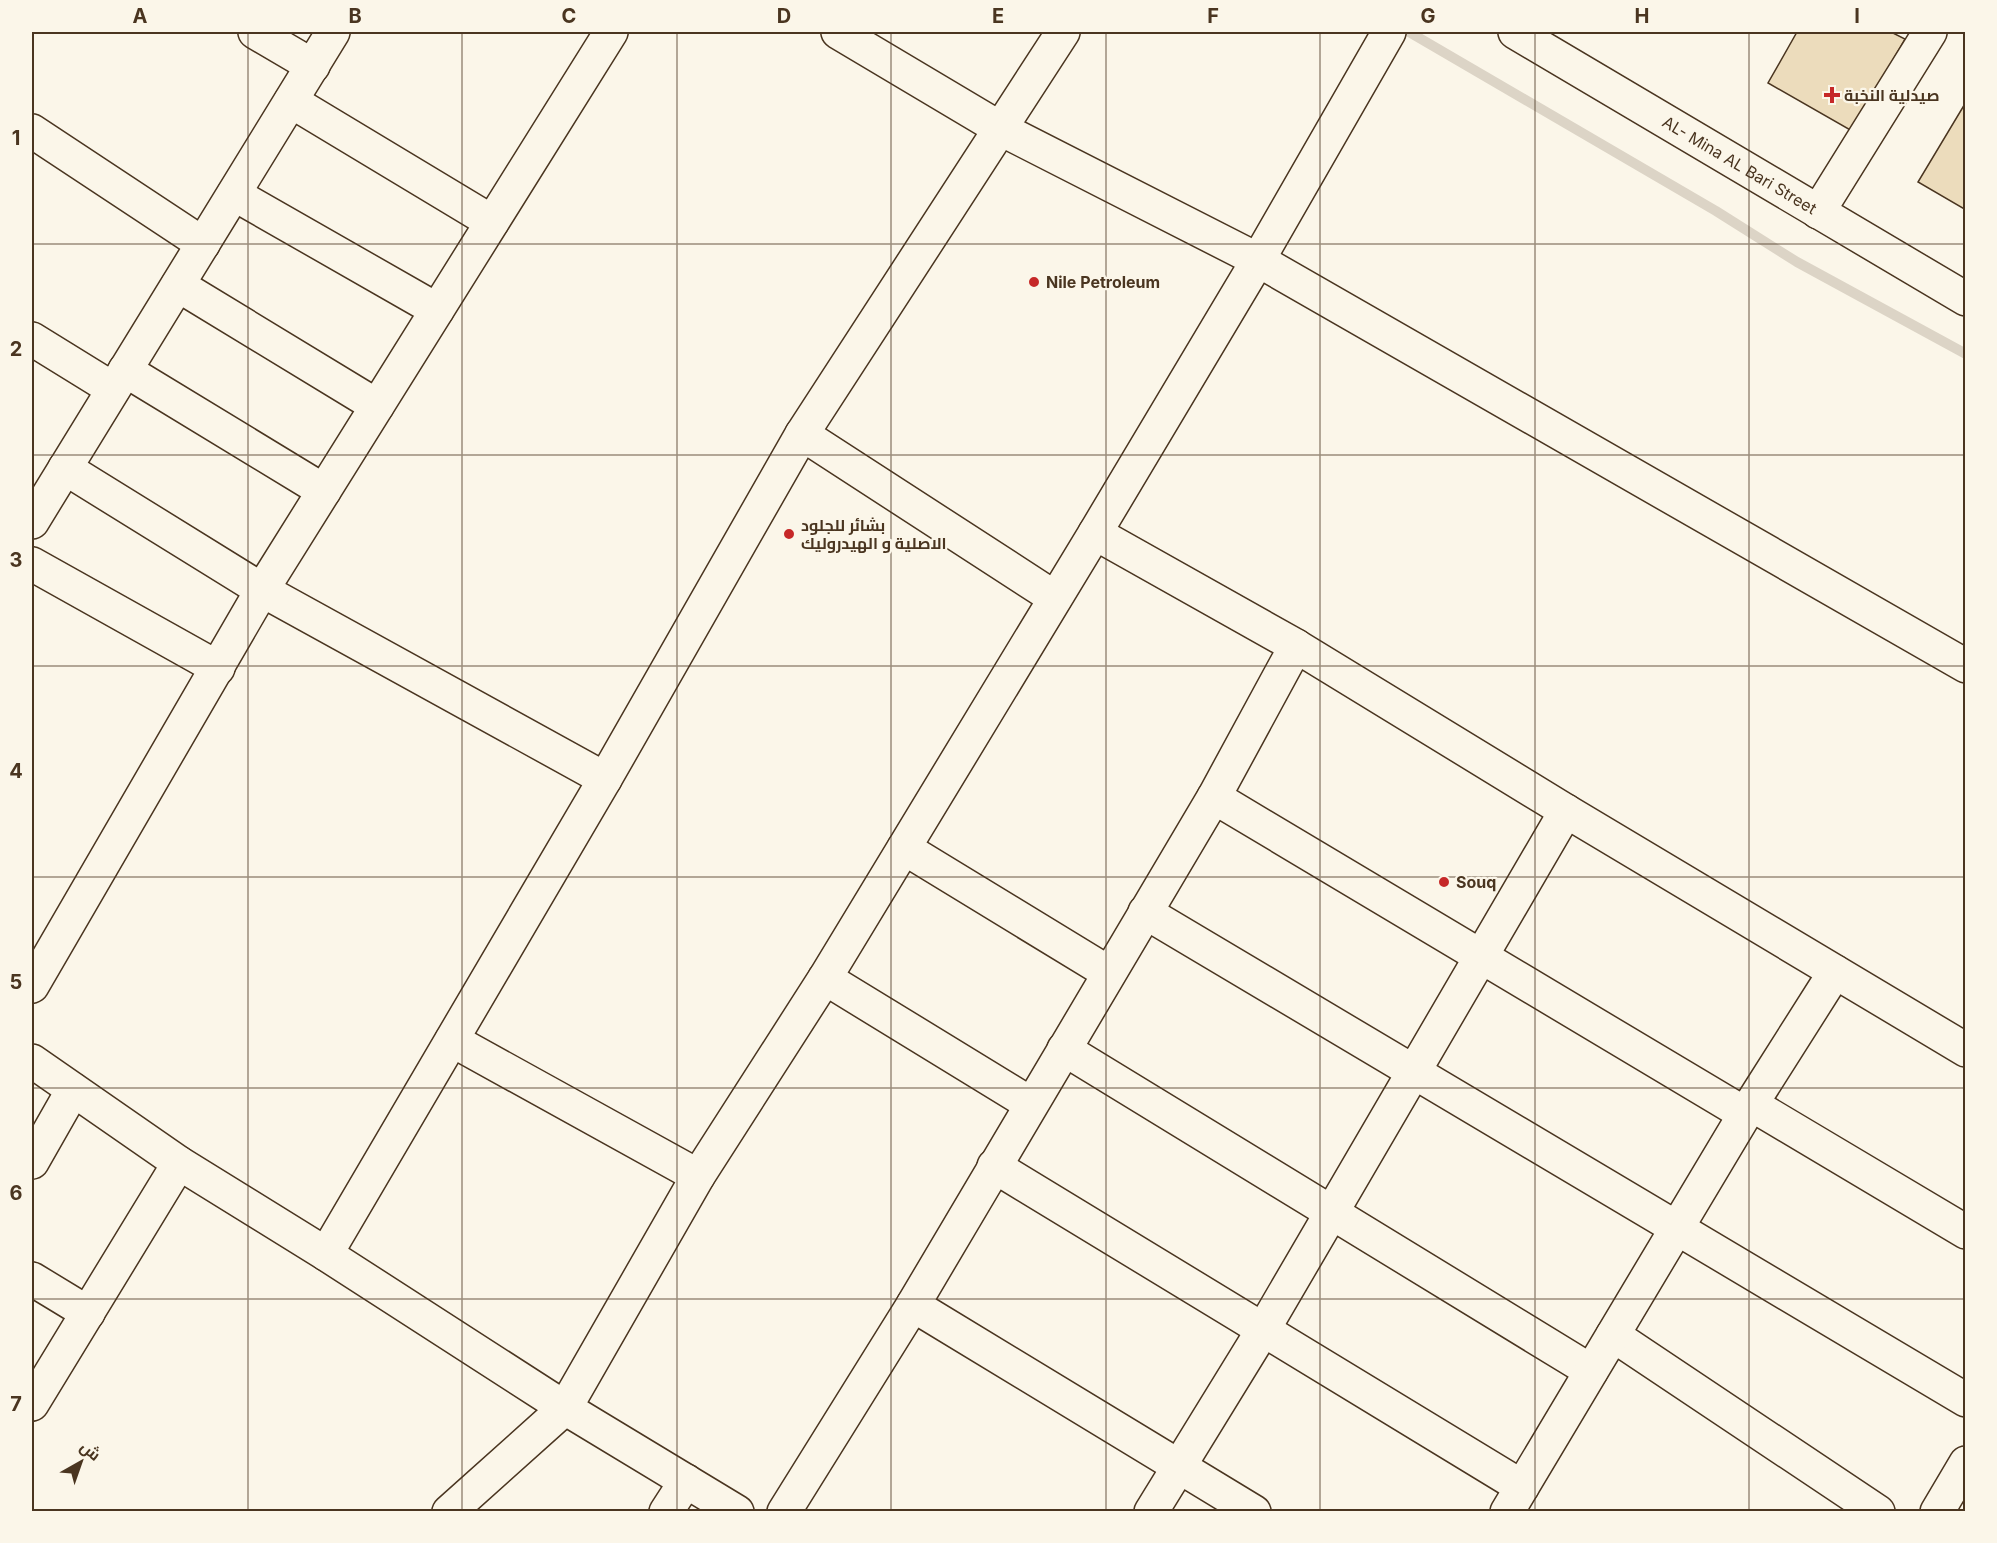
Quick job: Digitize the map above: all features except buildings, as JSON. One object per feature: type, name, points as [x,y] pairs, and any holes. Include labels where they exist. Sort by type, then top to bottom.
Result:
[{"type":"main road","points":[[255,32],[313,66]]},
{"type":"main road","points":[[32,522],[333,32]]},
{"type":"main road","points":[[32,986],[262,590],[612,32]]},
{"type":"main road","points":[[838,32],[1001,129],[1258,260],[1965,666]]},
{"type":"main road","points":[[326,1254],[605,779],[802,434],[1063,32]]},
{"type":"main road","points":[[449,1512],[564,1408],[698,1176],[825,978],[1095,532],[1258,260],[1389,32]]},
{"type":"main road","name":"AL- Mina AL Bari Street","points":[[1515,32],[1965,299]]},
{"type":"main road","points":[[1818,212],[1930,32]]},
{"type":"main road","points":[[291,101],[492,222]]},
{"type":"main road","points":[[32,131],[203,244]]},
{"type":"main road","points":[[234,194],[437,310]]},
{"type":"main road","points":[[178,285],[377,406]]},
{"type":"main road","points":[[32,339],[119,380],[324,491]]},
{"type":"main road","points":[[802,434],[1055,598]]},
{"type":"main road","points":[[64,468],[262,590],[605,779]]},
{"type":"main road","points":[[1095,532],[1296,646],[1566,812],[1965,1050]]},
{"type":"main road","points":[[32,564],[218,668]]},
{"type":"main road","points":[[784,1512],[913,1305],[1214,797],[1296,646]]},
{"type":"main road","points":[[1214,797],[1481,956],[1965,1232]]},
{"type":"main road","points":[[1151,1512],[1263,1330],[1566,812]]},
{"type":"main road","points":[[904,848],[1109,973]]},
{"type":"main road","points":[[1145,912],[1965,1400]]},
{"type":"main road","points":[[994,1166],[1263,1330],[1514,1499],[1748,1109],[1835,972]]},
{"type":"main road","points":[[825,978],[1031,1104]]},
{"type":"main road","points":[[452,1040],[698,1176]]},
{"type":"main road","points":[[1064,1049],[1592,1371]]},
{"type":"main road","points":[[32,1061],[180,1163],[326,1254],[564,1408],[737,1512]]},
{"type":"main road","points":[[32,1162],[74,1090]]},
{"type":"main road","points":[[32,1404],[180,1163]]},
{"type":"main road","points":[[32,1279],[88,1313]]},
{"type":"main road","points":[[913,1305],[1254,1512]]},
{"type":"main road","points":[[1613,1335],[1878,1512]]},
{"type":"main road","points":[[1937,1512],[1965,1463]]},
{"type":"main road","points":[[666,1512],[686,1481]]},
{"type":"waterway","points":[[1409,32],[1716,211],[1797,262],[1966,354]]},
{"type":"place","name":"صيدلية النخبة","points":[[1832,95]]},
{"type":"place","name":"Nile Petroleum","points":[[1034,282]]},
{"type":"place","name":"بشائر للجلود الاصلية و الهيدروليك","points":[[789,534]]},
{"type":"place","name":"Souq","points":[[1444,882]]}]
